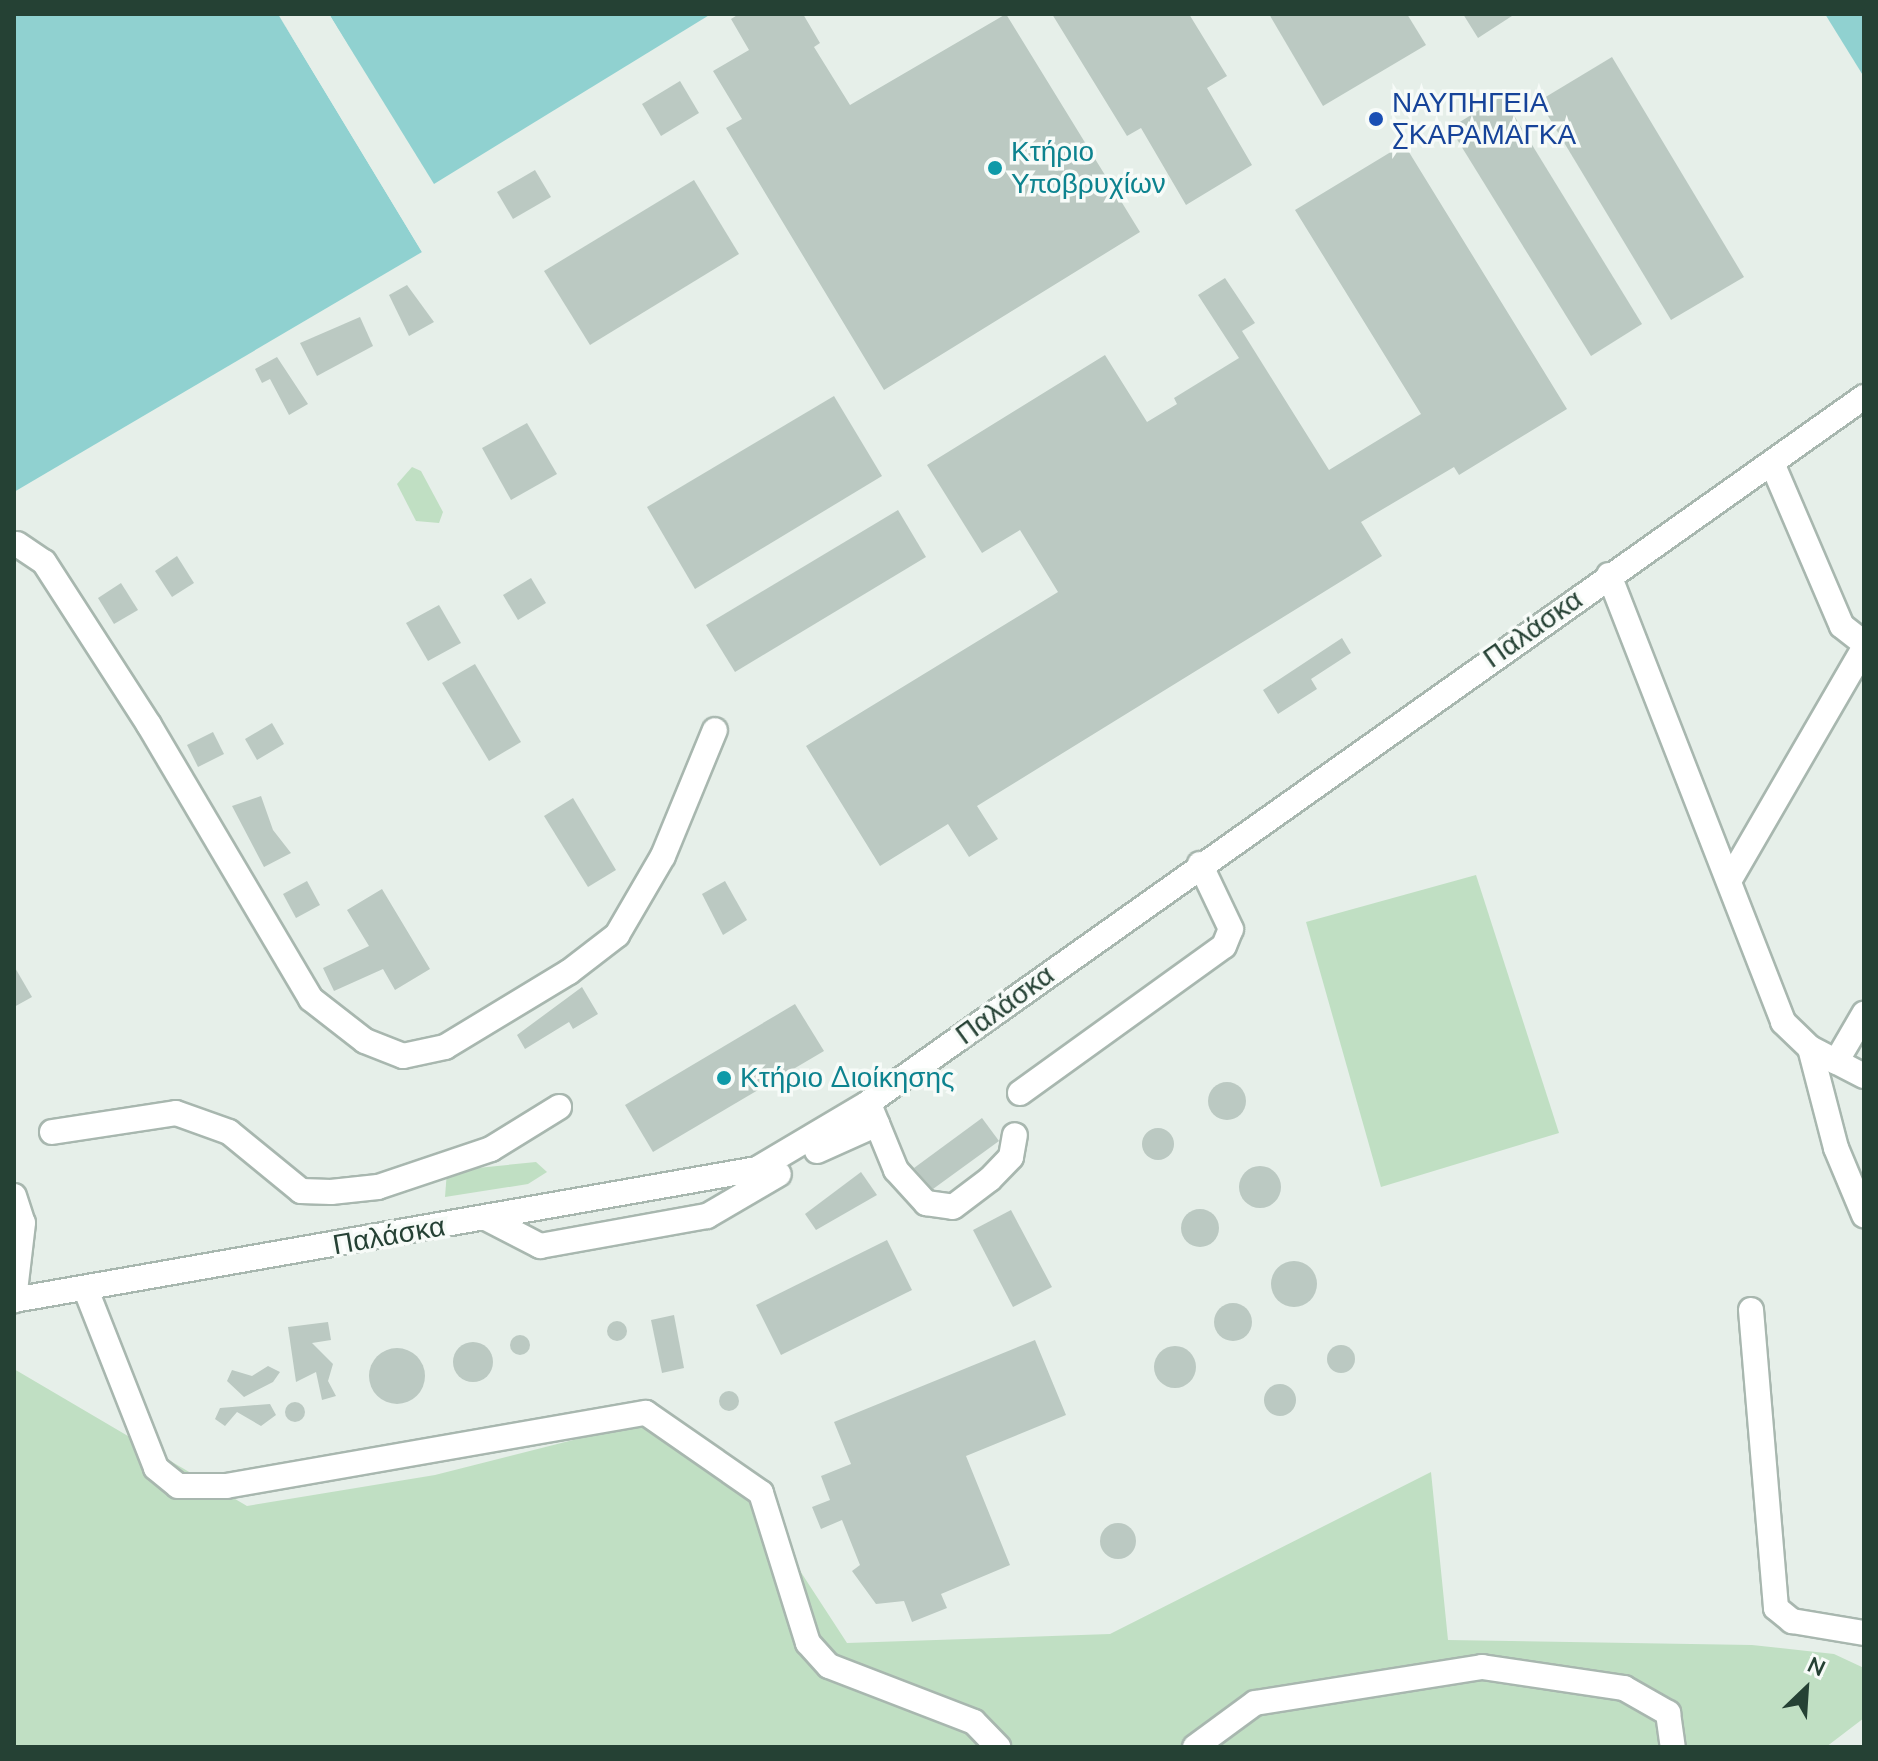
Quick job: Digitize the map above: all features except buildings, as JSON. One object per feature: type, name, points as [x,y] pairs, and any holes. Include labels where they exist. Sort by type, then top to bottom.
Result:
[{"type":"street","name":"Παλάσκα","points":[[14,1300],[729,1179],[873,1113],[1200,864],[1864,397]]},
{"type":"street","points":[[1729,881],[1864,646],[1842,626],[1772,463]]},
{"type":"street","points":[[17,544],[44,562],[149,725],[311,999],[365,1041],[403,1056],[459,1040],[569,972],[617,935],[663,856],[715,730]]},
{"type":"street","points":[[1609,575],[1783,1022],[1810,1048],[1864,1076]]},
{"type":"street","points":[[1020,1093],[1224,946],[1231,929],[1200,864]]},
{"type":"street","points":[[1836,1062],[1864,1014]]},
{"type":"street","points":[[1810,1048],[1836,1148],[1864,1215]]},
{"type":"street","points":[[52,1132],[176,1113],[229,1132],[301,1191],[331,1192],[378,1187],[491,1149],[559,1107]]},
{"type":"street","points":[[488,1219],[540,1246],[677,1224],[707,1216],[822,1148],[873,1113],[896,1170],[926,1203],[953,1207],[1011,1157],[1015,1135]]},
{"type":"street","points":[[14,1196],[23,1223],[14,1300]]},
{"type":"street","points":[[86,1290],[156,1468],[178,1486],[226,1486],[646,1413],[761,1493],[808,1643],[829,1666],[974,1722],[998,1747]]},
{"type":"street","points":[[1751,1310],[1776,1608],[1792,1621],[1864,1633]]},
{"type":"street","points":[[1195,1747],[1255,1703],[1482,1667],[1624,1688],[1668,1713],[1673,1747]]},
{"type":"green space","points":[[412,467],[421,471],[443,512],[439,523],[416,521],[397,484]]},
{"type":"green space","points":[[1476,875],[1559,1133],[1381,1187],[1306,922]]},
{"type":"green space","points":[[536,1162],[547,1172],[528,1184],[445,1197],[447,1171]]},
{"type":"green space","points":[[14,1369],[247,1506],[435,1475],[652,1420],[750,1494],[847,1643],[1110,1634],[1431,1472],[1448,1640],[1752,1645],[1834,1654],[1864,1668],[1864,1718],[1826,1747],[14,1747]]},
{"type":"water","points":[[14,14],[278,14],[422,252],[14,492]]},
{"type":"water","points":[[329,14],[711,14],[434,184]]},
{"type":"water","points":[[1825,14],[1864,14],[1864,77]]},
{"type":"pier","points":[[278,14],[423,246],[422,252]]},
{"type":"pier","points":[[325,14],[329,14],[433,188],[430,186]]},
{"type":"place","name":"ΝΑΥΠΗΓΕΙΑ ΣΚΑΡΑΜΑΓΚΑ","points":[[1376,119]]},
{"type":"place","name":"Κτήριο Υποβρυχίων","points":[[995,168]]},
{"type":"place","name":"Κτήριο Διοίκησης","points":[[724,1078]]}]
